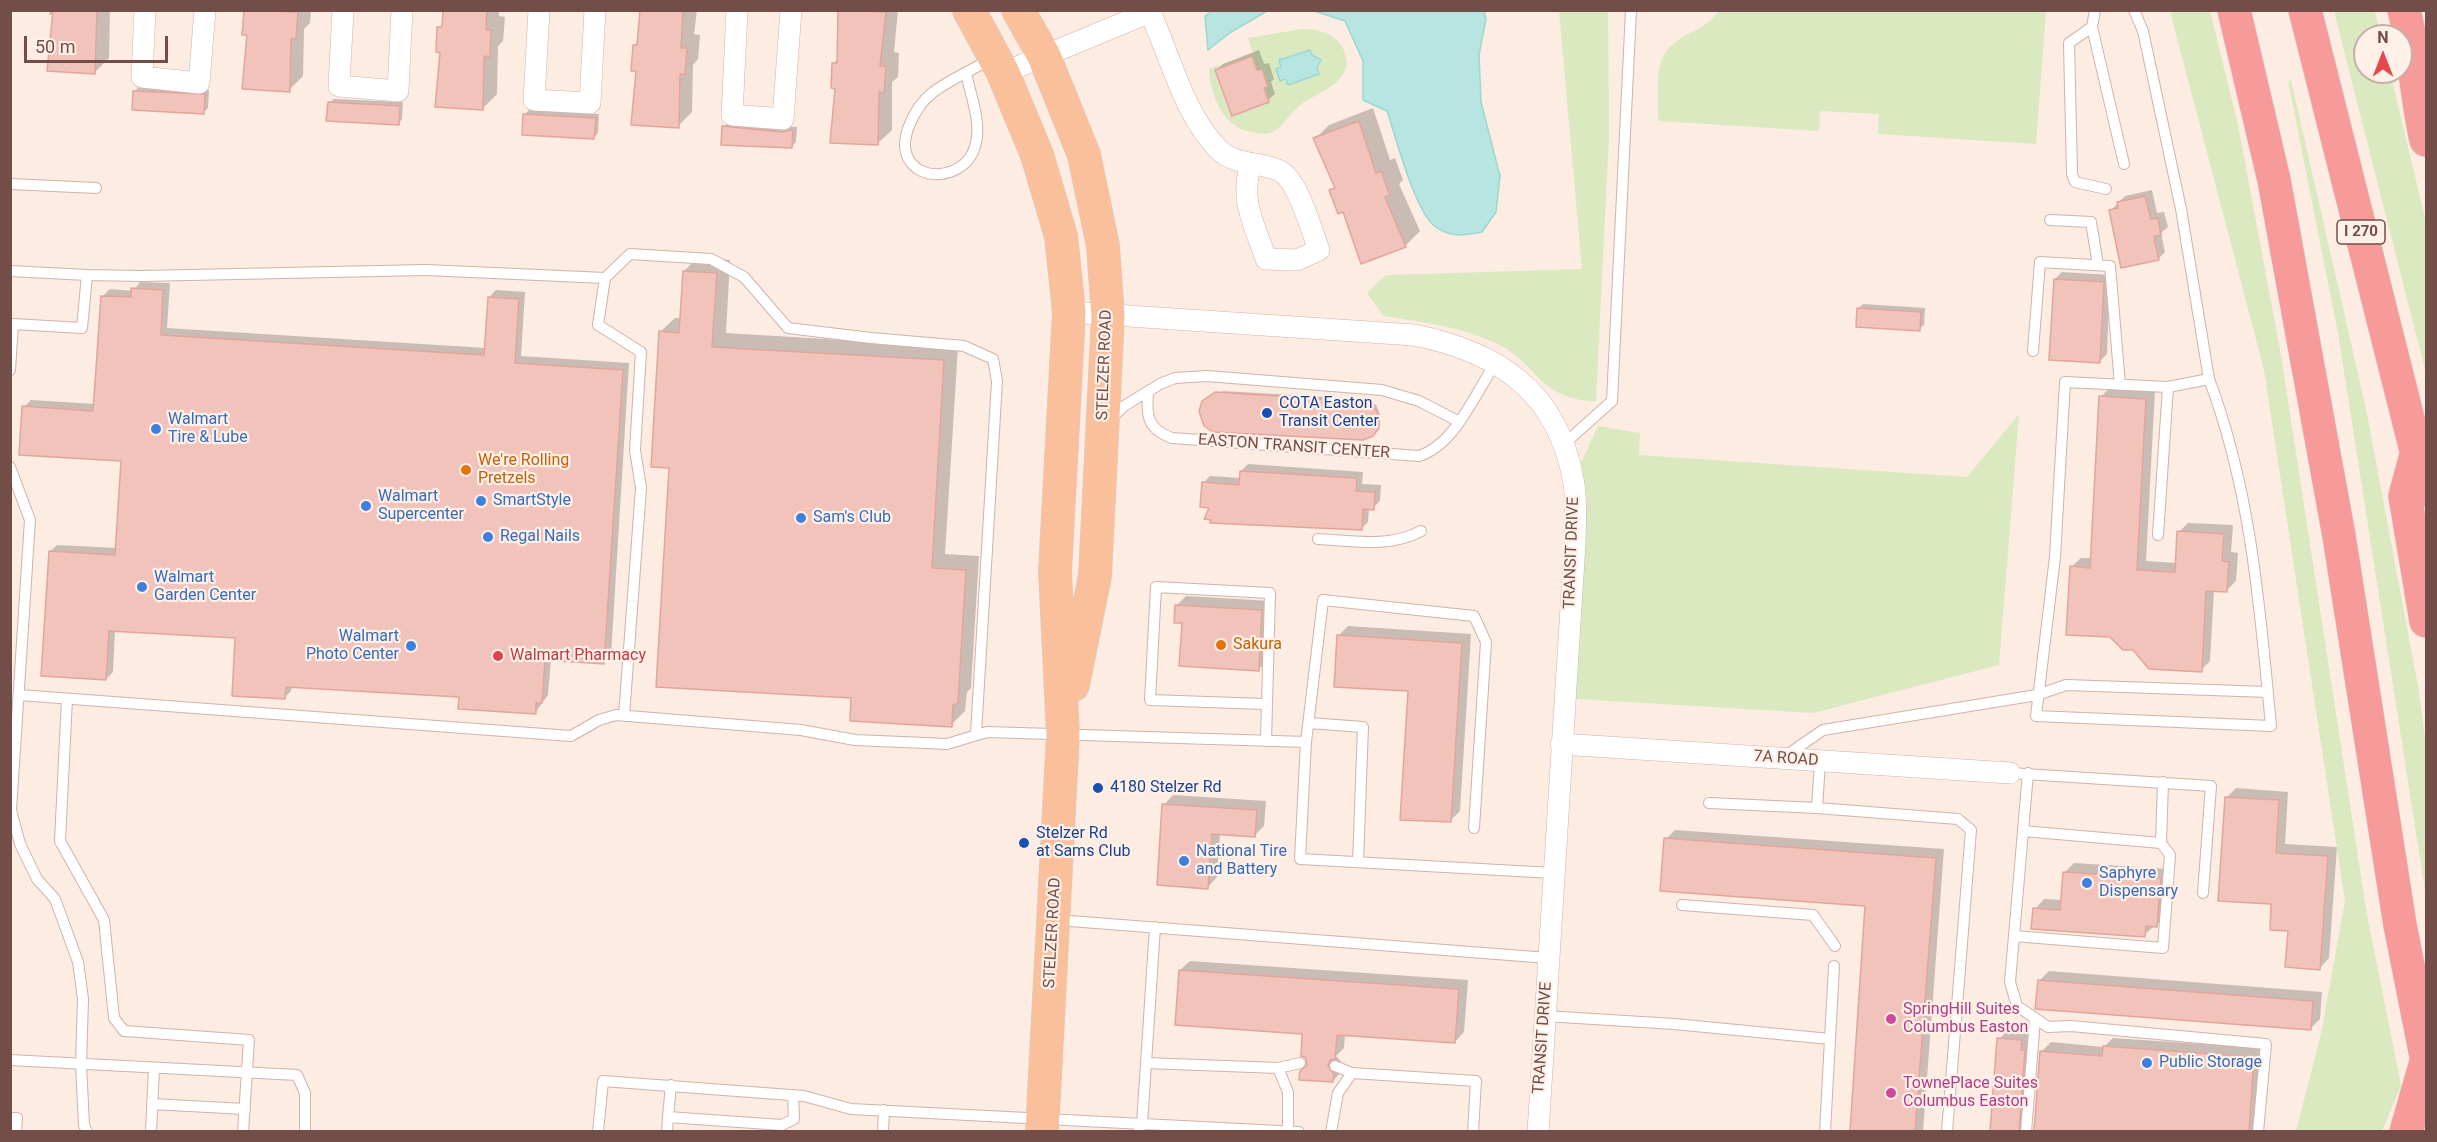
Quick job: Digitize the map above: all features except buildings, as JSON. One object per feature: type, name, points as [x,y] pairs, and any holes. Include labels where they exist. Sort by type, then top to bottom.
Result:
[{"type":"highway","points":[[2234,10],[2274,180],[2320,432],[2400,925],[2427,1056]]},
{"type":"highway","name":"I 270","points":[[2305,10],[2427,490]]},
{"type":"highway","points":[[2404,10],[2420,62],[2421,120],[2427,140]]},
{"type":"highway","points":[[2417,453],[2405,496],[2427,621]]},
{"type":"highway","points":[[2406,1131],[2427,1062]]},
{"type":"main road","name":"STELZER ROAD","points":[[969,10],[988,68],[1037,155],[1061,236],[1069,312],[1056,571],[1063,734],[1042,1125]]},
{"type":"main road","name":"STELZER ROAD","points":[[1018,10],[1044,56],[1084,155],[1103,246],[1108,316],[1095,576],[1063,734]]},
{"type":"street","points":[[146,10],[142,77],[199,83],[205,10]]},
{"type":"street","points":[[343,10],[339,87],[398,91],[402,10]]},
{"type":"street","points":[[539,10],[534,100],[590,103],[595,10]]},
{"type":"street","points":[[737,10],[732,116],[783,119],[791,10]]},
{"type":"street","points":[[988,68],[1044,56],[1149,11],[1195,124],[1220,152],[1251,165],[1279,170],[1292,180],[1319,250],[1297,260],[1266,259],[1245,196],[1245,182],[1251,165]]},
{"type":"street","name":"TRANSIT DRIVE","points":[[1069,312],[1414,335],[1436,339],[1496,363],[1522,380],[1546,412],[1564,444],[1574,486],[1575,544],[1538,1131]]},
{"type":"street","name":"7A ROAD","points":[[1562,744],[2019,773]]},
{"type":"lane","points":[[1564,444],[1612,401],[1631,10]]},
{"type":"lane","points":[[2095,10],[2092,27],[2124,164]]},
{"type":"lane","points":[[2134,10],[2143,31],[2181,209],[2209,379],[2227,426],[2256,566],[2271,726],[2036,716],[2055,557],[2065,382],[2168,387],[2209,379]]},
{"type":"lane","points":[[2092,27],[2069,43],[2072,174],[2075,182],[2106,189]]},
{"type":"lane","points":[[988,68],[972,153],[959,168],[944,174],[922,172],[908,159],[905,147],[911,120],[931,94],[988,68]]},
{"type":"lane","points":[[10,184],[96,188]]},
{"type":"lane","points":[[2050,220],[2091,222],[2098,265]]},
{"type":"lane","points":[[624,716],[641,488],[635,450],[641,352],[598,325],[605,278],[630,254],[711,259],[744,277],[788,328],[964,346],[993,359],[997,381],[976,734]]},
{"type":"lane","points":[[2033,351],[2040,262],[2110,266],[2120,385]]},
{"type":"lane","points":[[10,271],[142,276],[426,270],[605,278]]},
{"type":"lane","points":[[10,370],[13,324],[82,328],[87,275]]},
{"type":"lane","name":"EASTON TRANSIT CENTER","points":[[1148,393],[1147,408],[1151,424],[1157,432],[1172,438],[1419,456],[1435,451],[1448,439],[1496,363]]},
{"type":"lane","points":[[1102,430],[1119,410],[1160,384],[1175,378],[1207,376],[1382,390],[1419,401],[1458,421]]},
{"type":"lane","points":[[2158,535],[2168,387]]},
{"type":"lane","points":[[10,467],[30,520],[16,649],[19,695],[11,810],[20,844],[37,879],[55,899],[78,962],[83,999],[81,1064],[84,1129]]},
{"type":"lane","points":[[1318,539],[1388,542],[1405,540],[1421,531]]},
{"type":"lane","points":[[1265,704],[1150,700],[1156,586],[1270,593],[1265,704],[1266,741]]},
{"type":"lane","points":[[1474,828],[1486,642],[1474,616],[1323,600],[1306,742],[1300,859],[1553,873]]},
{"type":"lane","points":[[1782,759],[1823,730],[2037,695],[2066,685],[2268,692]]},
{"type":"lane","points":[[19,695],[571,736],[599,720],[624,716],[801,730],[855,740],[947,744],[966,740],[976,734],[1063,734],[1306,742]]},
{"type":"lane","points":[[67,699],[60,841],[104,920],[114,1018],[124,1031],[249,1040],[243,1131]]},
{"type":"lane","points":[[1309,723],[1363,728],[1358,862]]},
{"type":"lane","points":[[1817,808],[1820,762]]},
{"type":"lane","points":[[2203,893],[2211,786],[2019,773],[2023,831],[2010,982],[2017,1006],[2048,1027],[2071,1026],[2266,1044],[2258,1131]]},
{"type":"lane","points":[[2014,936],[2163,948],[2170,855],[2161,843],[2163,782]]},
{"type":"lane","points":[[1709,803],[1817,808],[1958,819],[1971,830],[1947,1131]]},
{"type":"lane","points":[[2023,831],[2161,843]]},
{"type":"lane","points":[[1682,905],[1813,915],[1835,946]]},
{"type":"lane","points":[[1053,920],[1548,958]]},
{"type":"lane","points":[[1140,1127],[1155,927]]},
{"type":"lane","points":[[1825,1131],[1834,966]]},
{"type":"lane","points":[[1545,1016],[1674,1024],[1830,1039]]},
{"type":"lane","points":[[2026,1131],[2035,1019]]},
{"type":"lane","points":[[10,1060],[297,1075],[305,1093],[305,1131]]},
{"type":"lane","points":[[1146,1063],[1278,1068],[1300,1063]]},
{"type":"lane","points":[[1335,1066],[1352,1073],[1476,1081],[1473,1131]]},
{"type":"lane","points":[[151,1131],[154,1068]]},
{"type":"lane","points":[[1278,1068],[1288,1092],[1288,1131]]},
{"type":"lane","points":[[1330,1131],[1338,1093],[1352,1073]]},
{"type":"lane","points":[[598,1131],[603,1081],[793,1095],[851,1108],[1042,1125],[1299,1131]]},
{"type":"lane","points":[[667,1131],[671,1085]]},
{"type":"lane","points":[[793,1095],[795,1131]]},
{"type":"lane","points":[[152,1104],[245,1109]]},
{"type":"lane","points":[[883,1131],[884,1110]]},
{"type":"lane","points":[[10,1118],[17,1118],[16,1131]]},
{"type":"lane","points":[[668,1118],[725,1126],[782,1125],[794,1119]]},
{"type":"green space","points":[[1559,11],[1608,11],[1609,136],[1596,401],[1562,395],[1550,388],[1509,351],[1482,337],[1440,325],[1383,316],[1367,293],[1386,275],[1582,269]]},
{"type":"green space","points":[[1719,11],[2046,11],[2036,144],[1878,134],[1879,114],[1820,111],[1819,131],[1658,121],[1659,69],[1666,51],[1679,39],[1703,26]]},
{"type":"green space","points":[[2170,11],[2210,11],[2238,125],[2281,355],[2366,909],[2401,1086],[2382,1131],[2296,1131],[2321,1034],[2345,901],[2264,370]]},
{"type":"green space","points":[[2334,11],[2375,12],[2378,24],[2353,24],[2353,84],[2393,84],[2426,222],[2426,374]]},
{"type":"green space","points":[[1302,29],[1327,33],[1339,42],[1346,56],[1347,65],[1339,79],[1328,89],[1300,105],[1278,128],[1271,132],[1254,133],[1233,124],[1215,99],[1209,69],[1253,53],[1248,38]]},
{"type":"green space","points":[[2291,80],[2366,409],[2418,686],[2426,744],[2426,897],[2338,333],[2288,81]]},
{"type":"green space","points":[[2019,414],[1999,665],[1813,713],[1576,699],[1587,500],[1581,463],[1598,426],[1640,433],[1639,455],[1967,477]]},
{"type":"water","points":[[1212,11],[1267,11],[1231,32],[1208,50],[1205,16]]},
{"type":"water","points":[[1314,11],[1484,11],[1486,19],[1479,55],[1481,102],[1500,176],[1496,212],[1482,232],[1465,235],[1448,233],[1437,228],[1429,220],[1414,192],[1387,111],[1363,100],[1363,61],[1345,21]]},
{"type":"water","points":[[1310,50],[1312,55],[1321,60],[1317,68],[1319,74],[1288,85],[1286,79],[1280,81],[1276,69],[1281,67],[1279,60]]},
{"type":"place","name":"COTA Easton Transit Center","points":[[1267,413]]},
{"type":"place","name":"Walmart Tire & Lube","points":[[156,429]]},
{"type":"place","name":"We're Rolling Pretzels","points":[[466,470]]},
{"type":"place","name":"SmartStyle","points":[[481,501]]},
{"type":"place","name":"Walmart Supercenter","points":[[366,506]]},
{"type":"place","name":"Sam's Club","points":[[801,518]]},
{"type":"place","name":"Regal Nails","points":[[488,537]]},
{"type":"place","name":"Walmart Garden Center","points":[[142,587]]},
{"type":"place","name":"Sakura","points":[[1221,645]]},
{"type":"place","name":"Walmart Photo Center","points":[[411,646]]},
{"type":"place","name":"Walmart Pharmacy","points":[[498,656]]},
{"type":"place","name":"4180 Stelzer Rd","points":[[1098,788]]},
{"type":"place","name":"Stelzer Rd at Sams Club","points":[[1024,843]]},
{"type":"place","name":"National Tire and Battery","points":[[1184,861]]},
{"type":"place","name":"Saphyre Dispensary","points":[[2087,883]]},
{"type":"place","name":"SpringHill Suites Columbus Easton","points":[[1891,1019]]},
{"type":"place","name":"Public Storage","points":[[2147,1063]]},
{"type":"place","name":"TownePlace Suites Columbus Easton","points":[[1891,1093]]}]
